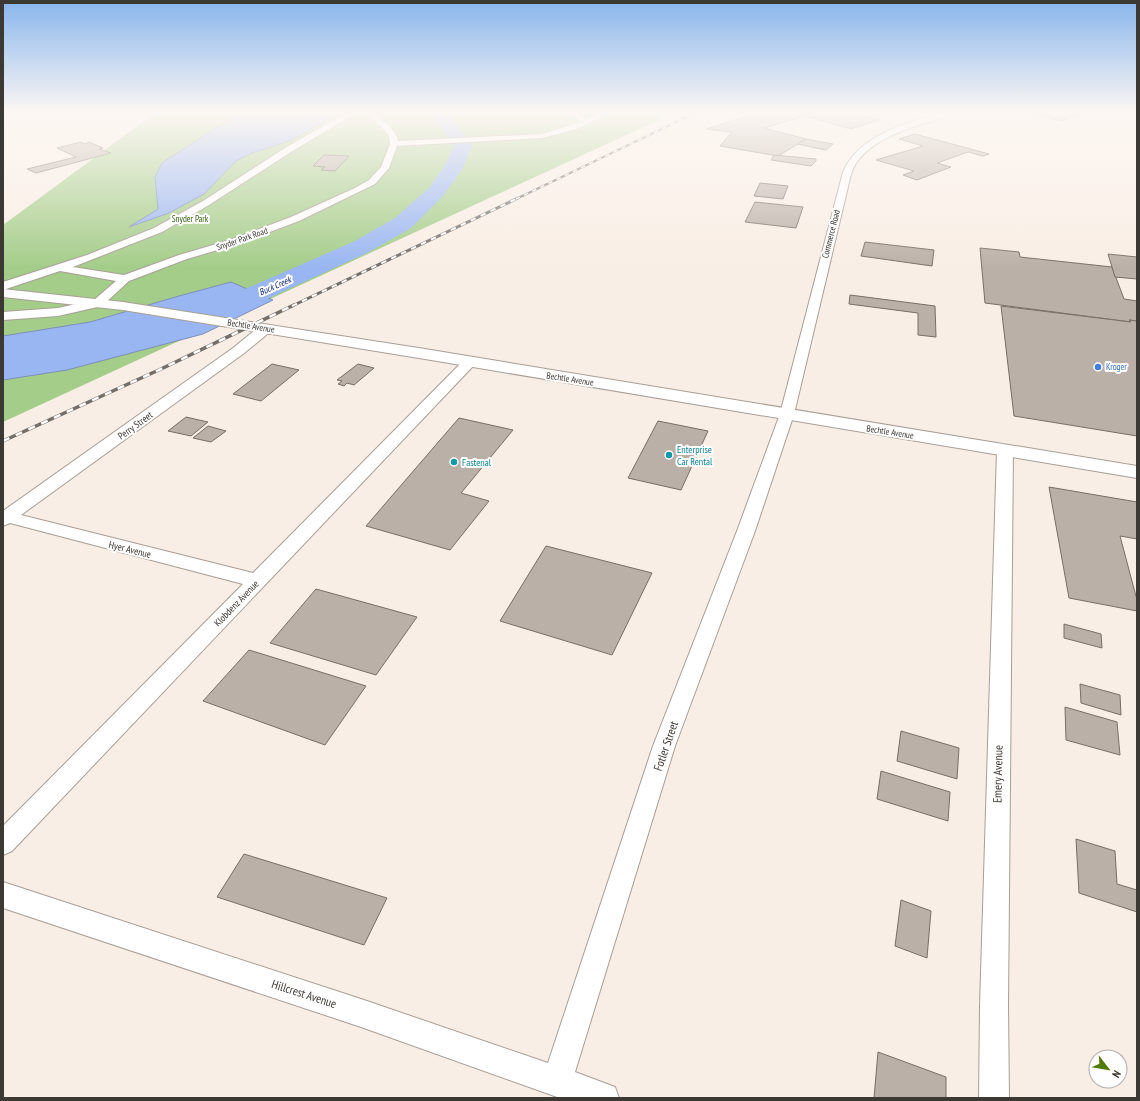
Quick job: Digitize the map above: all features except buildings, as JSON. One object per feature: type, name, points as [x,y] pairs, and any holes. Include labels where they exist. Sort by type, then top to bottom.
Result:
[{"type":"main road","name":"Bechtle Avenue","points":[[3,292],[123,306],[231,323],[1137,472]]},
{"type":"street","points":[[3,286],[62,268],[136,239],[176,220],[236,185],[267,164]]},
{"type":"street","name":"Snyder Park Road","points":[[125,279],[183,257],[234,242],[295,219],[372,182],[386,168],[387,164]]},
{"type":"street","name":"Commerce Road","points":[[787,414],[843,186],[849,168],[852,164]]},
{"type":"street","points":[[62,268],[125,279]]},
{"type":"street","points":[[3,316],[58,312],[98,303],[125,279]]},
{"type":"street","name":"Perry Street","points":[[4,518],[266,329]]},
{"type":"street","name":"Klobdenz Avenue","points":[[3,843],[470,362]]},
{"type":"street","name":"Fotler Street","points":[[558,1081],[664,746],[746,531],[787,414]]},
{"type":"street","name":"Emery Avenue","points":[[994,1098],[994,998],[1005,450]]},
{"type":"street","name":"Hyer Avenue","points":[[4,518],[258,581]]},
{"type":"street","name":"Hillcrest Avenue","points":[[3,895],[354,1011],[604,1098]]},
{"type":"green space","name":"Snyder Park","points":[[85,164],[562,164],[3,422],[3,225]]},
{"type":"water","points":[[161,164],[233,164],[204,194],[169,213],[129,227],[158,209],[155,177]]},
{"type":"water","points":[[231,282],[273,300],[203,334],[67,370],[3,380],[3,336],[90,322]]},
{"type":"waterway","name":"Buck Creek","points":[[207,310],[245,299],[361,247],[403,223],[436,192],[455,164]]},
{"type":"railway","points":[[516,199],[588,164]]},
{"type":"railway","points":[[292,306],[518,198]]},
{"type":"railway","points":[[3,441],[161,369],[294,305]]},
{"type":"place","name":"Kroger","points":[[1098,367]]},
{"type":"place","name":"Enterprise Car Rental","points":[[669,455]]},
{"type":"place","name":"Fastenal","points":[[454,462]]}]
